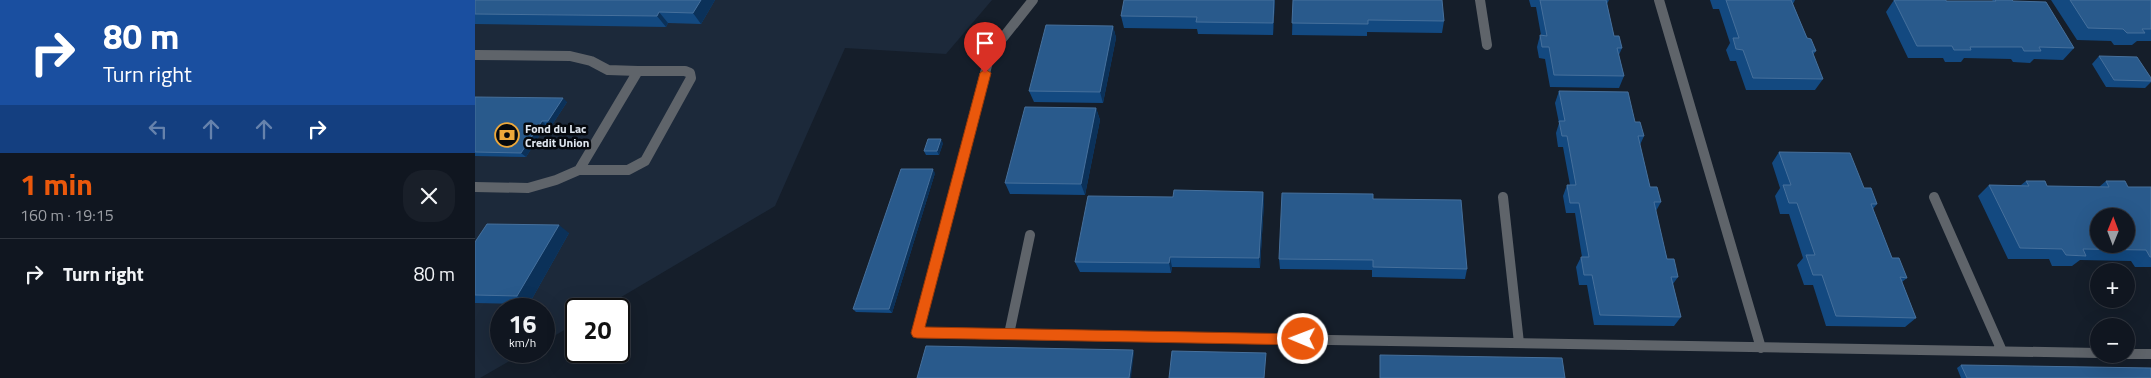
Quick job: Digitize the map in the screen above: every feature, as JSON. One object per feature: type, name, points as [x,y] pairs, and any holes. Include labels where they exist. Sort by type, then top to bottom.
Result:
[{"type":"lane","points":[[1033,0],[990,54],[917,333],[2090,353]]},
{"type":"lane","points":[[1480,0],[1487,46]]},
{"type":"lane","points":[[1659,0],[1761,348]]},
{"type":"lane","points":[[475,55],[570,56],[591,61],[608,70],[685,72],[690,74],[691,78],[645,161],[628,170],[579,170],[557,180],[529,188],[475,187]]},
{"type":"lane","points":[[579,170],[638,71]]},
{"type":"lane","points":[[1503,197],[1519,343]]},
{"type":"lane","points":[[1934,197],[2002,351]]},
{"type":"lane","points":[[1009,334],[1030,235]]},
{"type":"lane","points":[[2135,354],[2151,354]]},
{"type":"shaded area","points":[[475,0],[992,0],[946,54],[845,48],[775,206],[620,298],[565,298],[565,330],[555,335],[555,298],[490,298],[490,363],[506,363],[480,378],[475,378]]},
{"type":"building","points":[[475,0],[701,0],[693,13],[659,12],[657,16],[475,14]]},
{"type":"building","points":[[1124,0],[1274,0],[1273,23],[1196,22],[1197,17],[1121,16]]},
{"type":"building","points":[[1293,0],[1442,0],[1444,21],[1368,20],[1368,24],[1292,23]]},
{"type":"building","points":[[1540,0],[1606,0],[1614,36],[1619,36],[1622,48],[1617,48],[1624,76],[1554,75],[1549,47],[1542,47],[1540,35],[1547,36]]},
{"type":"building","points":[[1726,0],[1791,0],[1807,38],[1811,39],[1816,51],[1812,51],[1823,79],[1753,78],[1743,50],[1736,49],[1733,38],[1739,38]]},
{"type":"building","points":[[1894,0],[2012,0],[2046,2],[2074,48],[2039,47],[2041,51],[2024,51],[2022,47],[1970,47],[1971,50],[1954,50],[1952,46],[1917,46]]},
{"type":"building","points":[[2070,0],[2151,0],[2151,29],[2142,29],[2145,33],[2127,33],[2123,29],[2088,28]]},
{"type":"building","points":[[1046,25],[1113,26],[1100,92],[1029,91]]},
{"type":"building","points":[[2099,56],[2137,57],[2151,78],[2151,81],[2114,80]]},
{"type":"building","points":[[1559,91],[1628,92],[1635,122],[1640,122],[1644,136],[1638,136],[1650,187],[1657,187],[1661,202],[1654,202],[1667,259],[1674,259],[1678,277],[1671,277],[1681,317],[1600,315],[1592,275],[1584,275],[1581,257],[1589,257],[1579,203],[1570,203],[1567,185],[1576,185],[1567,136],[1562,136],[1559,121],[1565,121]]},
{"type":"building","name":"Fond du Lac Credit Union","points":[[475,97],[563,98],[548,121],[542,121],[521,153],[475,152]]},
{"type":"building","points":[[1025,107],[1096,108],[1081,184],[1005,183]]},
{"type":"building","points":[[928,139],[941,139],[937,151],[924,151]]},
{"type":"building","points":[[1779,152],[1850,153],[1864,188],[1871,188],[1877,204],[1871,204],[1892,258],[1899,258],[1907,278],[1900,277],[1916,318],[1836,316],[1822,275],[1813,275],[1806,255],[1815,255],[1797,203],[1789,203],[1783,185],[1791,185]]},
{"type":"building","points":[[901,169],[933,169],[889,309],[853,309]]},
{"type":"building","points":[[2026,181],[2045,181],[2047,186],[2109,187],[2106,181],[2125,181],[2128,187],[2151,187],[2151,257],[2146,250],[2135,250],[2135,208],[2090,208],[2090,249],[2083,249],[2086,256],[2066,255],[2062,249],[2020,248],[1989,185],[2029,186]]},
{"type":"building","points":[[1174,190],[1263,192],[1259,258],[1170,257],[1169,263],[1075,262],[1088,196],[1173,197]]},
{"type":"building","points":[[1282,193],[1373,194],[1373,199],[1461,200],[1467,269],[1373,267],[1373,260],[1279,259]]},
{"type":"building","points":[[487,224],[559,225],[517,296],[475,295],[475,242]]},
{"type":"building","points":[[926,346],[1133,350],[1129,378],[917,378]]},
{"type":"building","points":[[1172,351],[1266,353],[1264,378],[1169,378]]},
{"type":"building","points":[[1380,355],[1562,358],[1565,378],[1380,378]]},
{"type":"building","points":[[1961,365],[2151,368],[2151,378],[1967,378]]},
{"type":"place","name":"Fond du Lac Credit Union","points":[[507,135]]},
{"type":"route","points":[[985,73],[917,333],[1303,339]]}]
